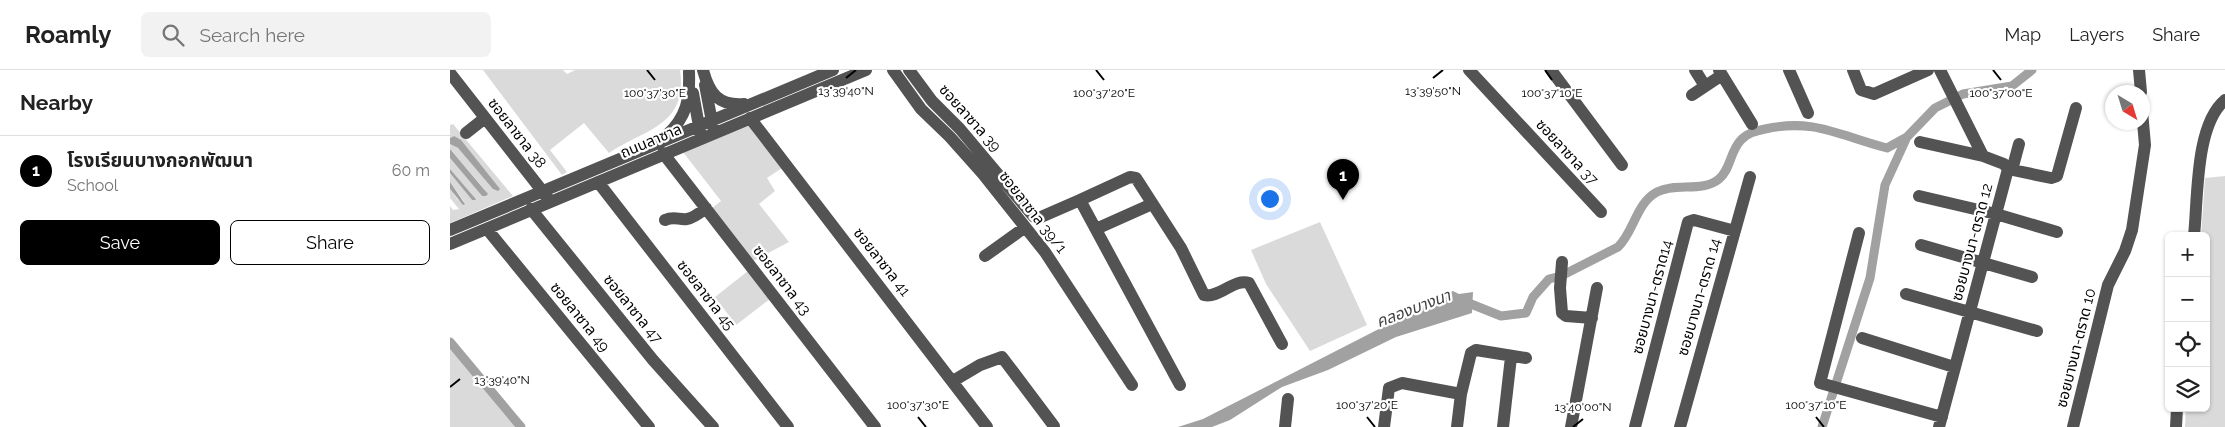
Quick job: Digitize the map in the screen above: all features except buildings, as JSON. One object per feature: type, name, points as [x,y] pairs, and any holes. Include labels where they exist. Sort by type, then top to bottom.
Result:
[{"type":"street","points":[[703,70],[713,94],[724,103],[735,105],[760,100]]},
{"type":"street","points":[[703,70],[712,126]]},
{"type":"street","name":"ถนนลาซาล","points":[[450,230],[651,144],[712,126],[760,100],[833,70]]},
{"type":"street","name":"ถนนลาซาล","points":[[712,126],[750,118],[866,70]]},
{"type":"street","name":"ซอยลาซาล 39/1","points":[[894,70],[921,109],[976,167],[1045,252],[1132,385]]},
{"type":"street","name":"ซอยลาซาล 39","points":[[908,70],[932,101],[960,129],[1034,217],[1041,218],[1134,176],[1181,248],[1204,296],[1212,296],[1243,283],[1249,283],[1282,344]]},
{"type":"street","name":"ซอยลาซาล 37","points":[[1469,70],[1601,212]]},
{"type":"street","points":[[1551,70],[1622,165]]},
{"type":"street","points":[[1695,70],[1705,86]]},
{"type":"street","points":[[1789,70],[1808,113]]},
{"type":"street","points":[[1853,70],[1862,90],[1874,94],[1928,70]]},
{"type":"street","points":[[1940,70],[1982,156]]},
{"type":"street","points":[[2138,70],[2140,85]]},
{"type":"street","points":[[689,71],[700,131]]},
{"type":"street","points":[[651,144],[666,136],[682,120],[689,99],[689,71]]},
{"type":"street","points":[[1692,95],[1720,73],[1752,124]]},
{"type":"street","name":"ซอยลาซาล 38","points":[[453,81],[485,118],[541,191],[552,202]]},
{"type":"street","points":[[2194,232],[2205,136],[2212,115],[2225,100]]},
{"type":"street","points":[[2019,144],[2010,170],[2052,178],[2057,176],[2076,108]]},
{"type":"street","points":[[466,133],[485,118]]},
{"type":"street","name":"ซอยลาซาล 41","points":[[750,118],[987,427]]},
{"type":"street","name":"ซอยบางนา-ตราด 10","points":[[2073,427],[2111,278],[2125,251],[2132,230],[2145,145],[2144,130]]},
{"type":"street","name":"ถนนลาซาล","points":[[450,244],[663,153],[700,131]]},
{"type":"street","name":"ซอยบางนา-ตราด 12","points":[[1920,142],[1982,156],[2004,164],[2010,170],[1982,264],[1940,422]]},
{"type":"street","name":"ซอยลาซาล 43","points":[[663,153],[875,427]]},
{"type":"street","name":"ซอยลาซาล 45","points":[[582,173],[593,184],[788,427]]},
{"type":"street","name":"ซอยบางนา-ตราด 14","points":[[1680,427],[1750,177]]},
{"type":"street","points":[[1919,196],[1996,214],[2057,232]]},
{"type":"street","points":[[1080,200],[1180,385]]},
{"type":"street","points":[[1096,229],[1152,204]]},
{"type":"street","points":[[666,220],[675,217],[685,220],[692,218],[706,208]]},
{"type":"street","name":"ซอยลาซาล 47","points":[[531,209],[653,360],[713,427]]},
{"type":"street","name":"ซอยบางนา-ตราด14","points":[[1635,427],[1688,222],[1694,220],[1735,231]]},
{"type":"street","points":[[985,256],[1024,228]]},
{"type":"street","name":"ซอยลาซาล 49","points":[[487,229],[649,427]]},
{"type":"street","points":[[1858,234],[1820,384],[1940,422]]},
{"type":"street","points":[[1921,245],[1982,264],[2032,276]]},
{"type":"street","points":[[1562,262],[1561,311],[1564,316],[1592,318]]},
{"type":"street","points":[[1571,427],[1597,288]]},
{"type":"street","points":[[1906,294],[2037,331]]},
{"type":"street","points":[[1862,338],[1954,367]]},
{"type":"street","points":[[1457,427],[1461,394],[1470,353],[1476,350],[1526,358]]},
{"type":"street","points":[[1503,427],[1511,356]]},
{"type":"street","points":[[953,381],[980,365],[1002,357],[1054,426]]},
{"type":"street","points":[[1384,427],[1389,388],[1393,384],[1402,383],[1461,394]]},
{"type":"street","points":[[1285,427],[1288,399]]},
{"type":"street","points":[[2176,427],[2177,412]]},
{"type":"shaded area","points":[[483,70],[563,70],[567,74],[575,70],[680,70],[681,89],[671,115],[661,124],[609,153],[584,123],[550,150],[567,172],[562,175]]},
{"type":"shaded area","points":[[453,124],[513,196],[450,223],[450,206],[453,210],[459,209],[450,198],[450,189],[458,200],[465,203],[450,182],[450,173],[472,200],[475,198],[450,169],[450,158],[482,196],[485,190],[450,149],[450,144],[458,148],[496,191],[454,136],[450,138],[450,125]]},
{"type":"shaded area","points":[[751,125],[782,168],[767,178],[775,191],[759,204],[789,242],[753,261],[712,208],[721,201],[683,152]]},
{"type":"shaded area","points":[[454,136],[461,140],[500,189],[498,191],[493,189],[458,148],[450,144],[450,138]]},
{"type":"shaded area","points":[[450,149],[488,194],[486,196],[482,196],[450,158]]},
{"type":"shaded area","points":[[450,169],[476,200],[472,200],[450,173]]},
{"type":"shaded area","points":[[2225,176],[2225,427],[2185,427],[2186,412],[2210,412],[2210,232],[2201,232],[2205,178]]},
{"type":"shaded area","points":[[450,182],[465,204],[463,205],[450,189]]},
{"type":"shaded area","points":[[1320,222],[1367,325],[1310,351],[1266,284],[1251,250]]},
{"type":"shaded area","points":[[748,271],[770,299],[736,325],[715,297]]},
{"type":"shaded area","points":[[1453,291],[1459,294],[1473,292],[1472,313],[1396,337],[1328,370],[1282,387],[1230,420],[1212,427],[1178,427],[1203,419]]},
{"type":"shaded area","points":[[450,346],[517,427],[450,427]]},
{"type":"waterway","name":"คลองบางนา","points":[[1462,305],[1471,304],[1501,316],[1526,313],[1533,297],[1549,279],[1561,276],[1618,247],[1628,234],[1644,203],[1657,192],[1664,189],[1705,186],[1719,179],[1726,170],[1737,144],[1752,133],[1782,126],[1813,127],[1887,148],[1907,137],[1935,108],[1963,94],[2012,86],[2032,70]]},
{"type":"waterway","points":[[1822,427],[1870,278],[1885,185],[1907,137]]},
{"type":"waterway","points":[[450,342],[521,427]]},
{"type":"place","name":"โรงเรียนบางกอกพัฒนา","points":[[1343,200]]}]
